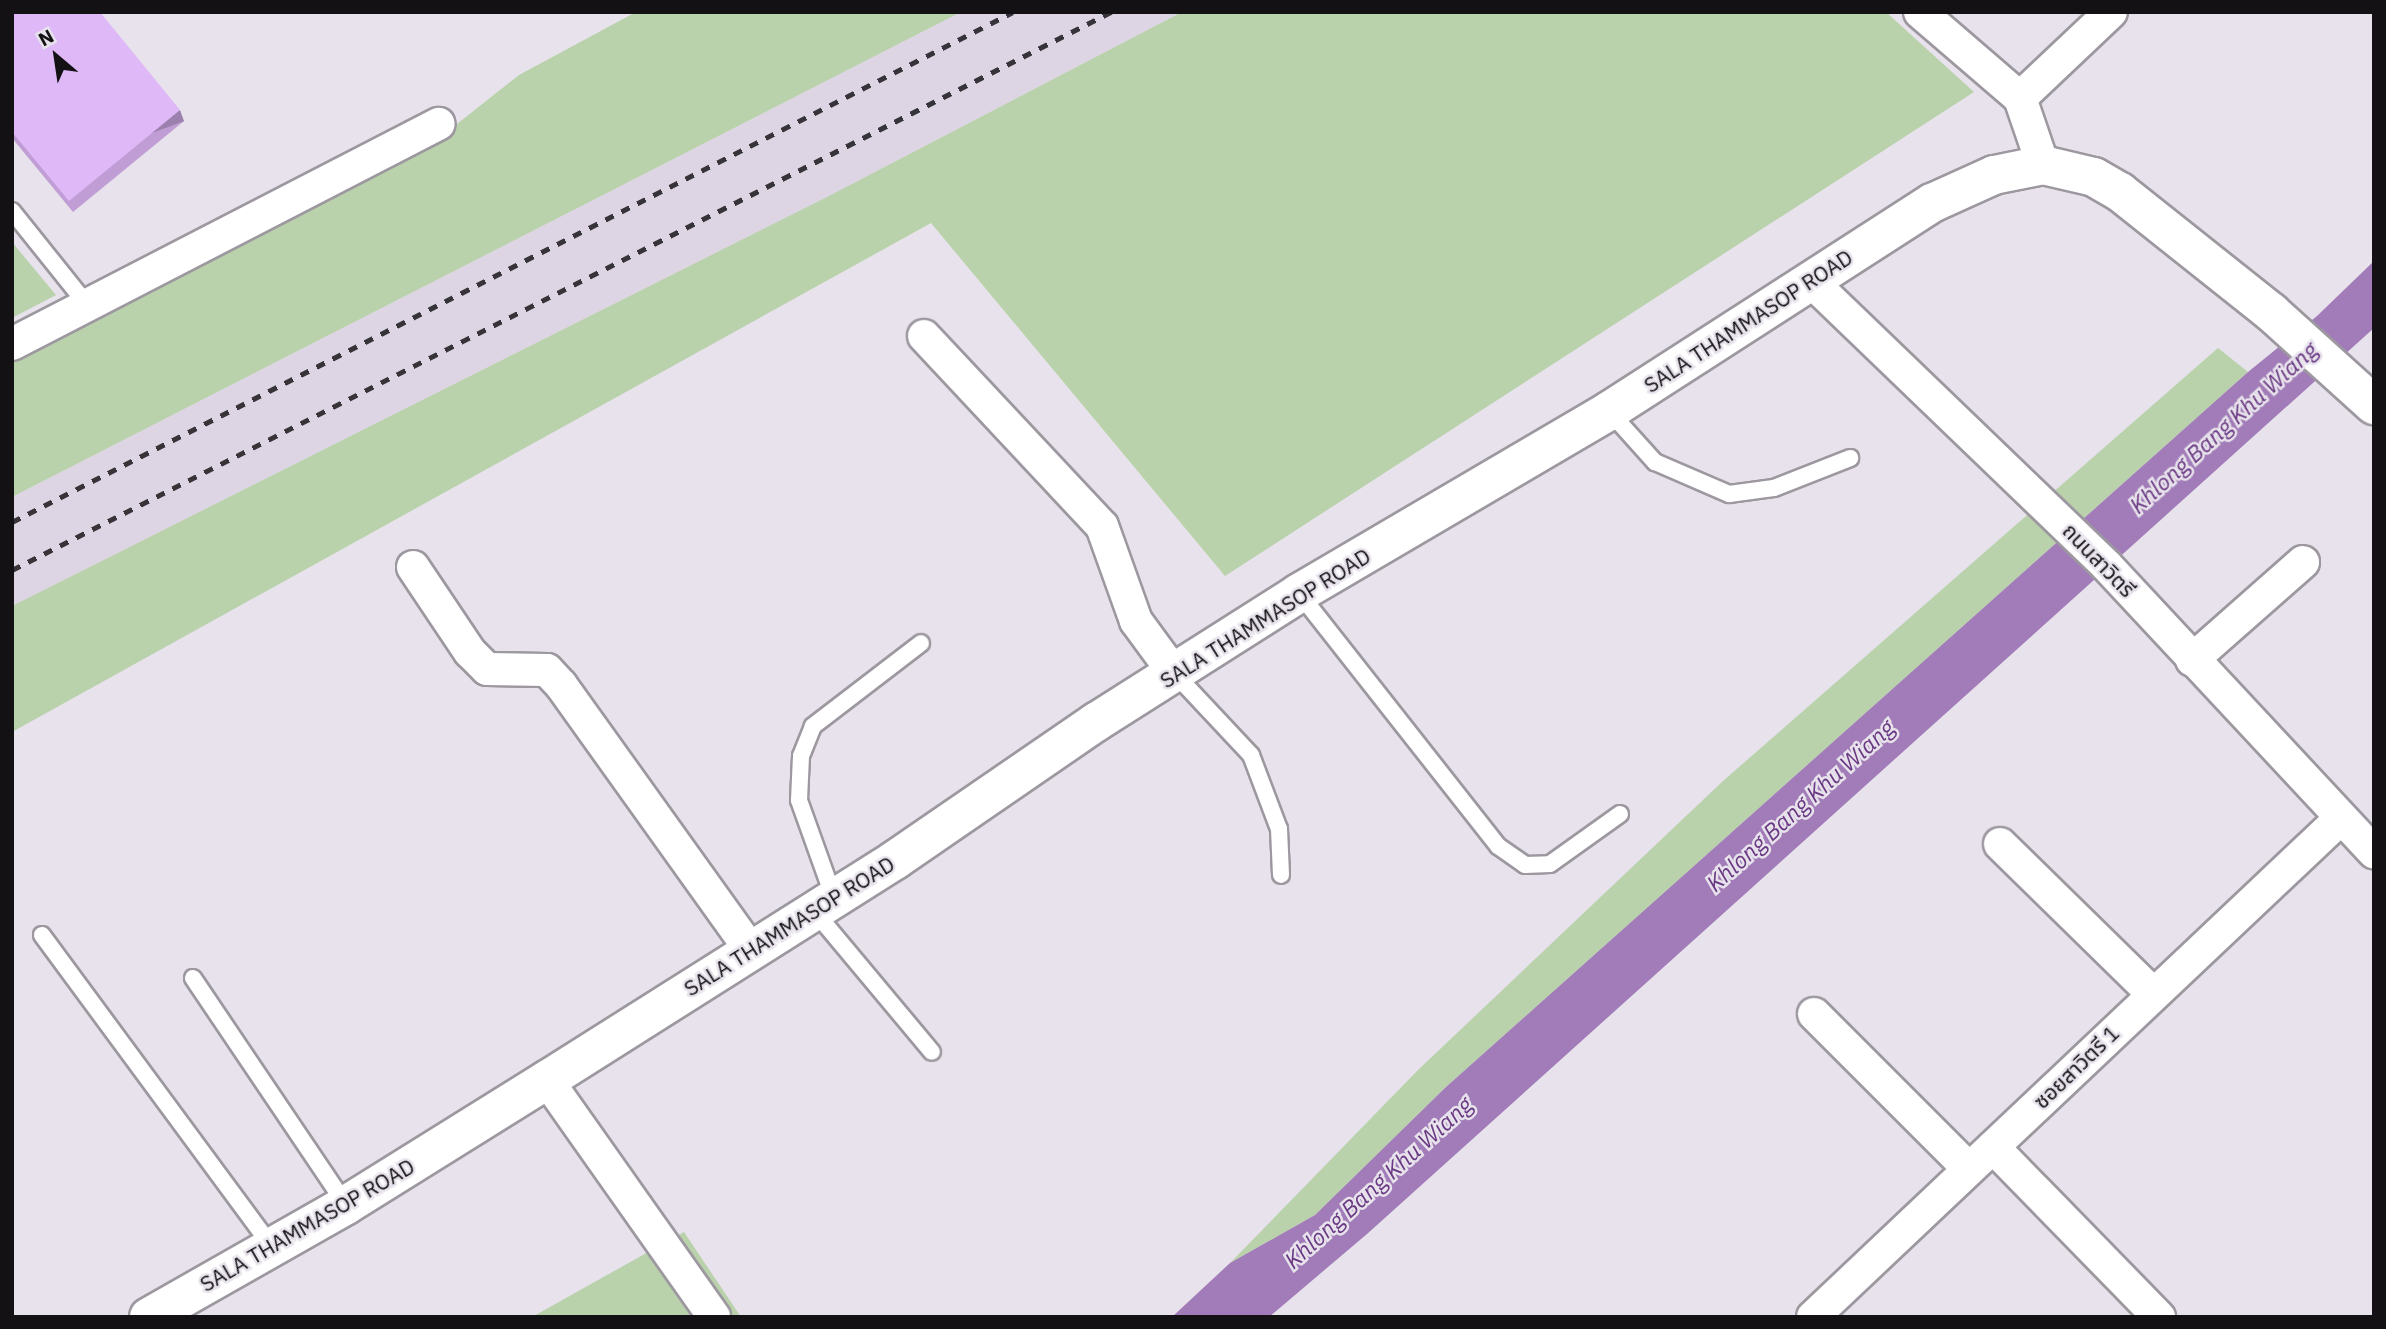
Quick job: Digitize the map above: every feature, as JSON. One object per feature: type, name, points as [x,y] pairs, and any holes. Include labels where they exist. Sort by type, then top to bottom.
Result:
[{"type":"street","points":[[1920,12],[2020,98],[2043,165]]},
{"type":"street","points":[[2020,98],[2111,12]]},
{"type":"street","points":[[12,344],[439,124]]},
{"type":"street","name":"SALA THAMMASOP ROAD","points":[[149,1317],[346,1205],[547,1080],[824,905],[1299,593],[1609,411],[1932,203],[1994,175],[2043,165],[2094,177],[2120,192],[2271,312],[2374,405]]},
{"type":"street","name":"ถนนสาวิตรี","points":[[1811,281],[2053,511],[2374,852]]},
{"type":"street","points":[[924,336],[1102,526],[1136,621],[1175,674]]},
{"type":"street","points":[[2192,660],[2304,562]]},
{"type":"street","points":[[413,567],[470,652],[487,669],[547,670],[561,685],[751,950]]},
{"type":"street","name":"ซอยสาวิตรี 1","points":[[1813,1317],[2152,993],[2341,818]]},
{"type":"street","points":[[2000,844],[2152,993]]},
{"type":"street","points":[[1814,1014],[1969,1169]]},
{"type":"street","points":[[547,1080],[714,1317]]},
{"type":"street","points":[[1993,1147],[2159,1317]]},
{"type":"lane","points":[[12,211],[88,306]]},
{"type":"lane","points":[[1609,411],[1656,463],[1729,494],[1774,488],[1850,458]]},
{"type":"lane","points":[[1299,593],[1498,846],[1525,864],[1550,864],[1620,814]]},
{"type":"lane","points":[[921,643],[813,726],[801,757],[799,800],[824,905],[932,1052]]},
{"type":"lane","points":[[1175,674],[1251,755],[1279,829],[1281,875]]},
{"type":"lane","points":[[42,935],[272,1247]]},
{"type":"lane","points":[[193,978],[346,1205]]},
{"type":"shaded area","points":[[961,12],[1182,12],[825,198],[12,606],[12,497]]},
{"type":"green space","points":[[636,12],[961,12],[12,497],[12,353],[457,124],[519,75]]},
{"type":"green space","points":[[1182,12],[1886,12],[1974,92],[1225,576],[931,223],[12,732],[12,606],[825,198]]},
{"type":"green space","points":[[12,242],[56,295],[12,318]]},
{"type":"green space","points":[[2218,348],[2248,372],[1446,1087],[1315,1215],[1230,1263],[1418,1070],[1723,781]]},
{"type":"green space","points":[[684,1232],[741,1317],[532,1317]]},
{"type":"water","name":"Khlong Bang Khu Wiang","points":[[2374,261],[2374,328],[1367,1234],[1269,1317],[1172,1317],[1230,1263],[1315,1215],[1446,1087],[2248,372],[2317,316]]},
{"type":"building","points":[[12,12],[100,12],[180,110],[69,201],[12,132]]},
{"type":"railway","points":[[12,522],[1013,12]]},
{"type":"railway","points":[[12,570],[1111,12]]}]
